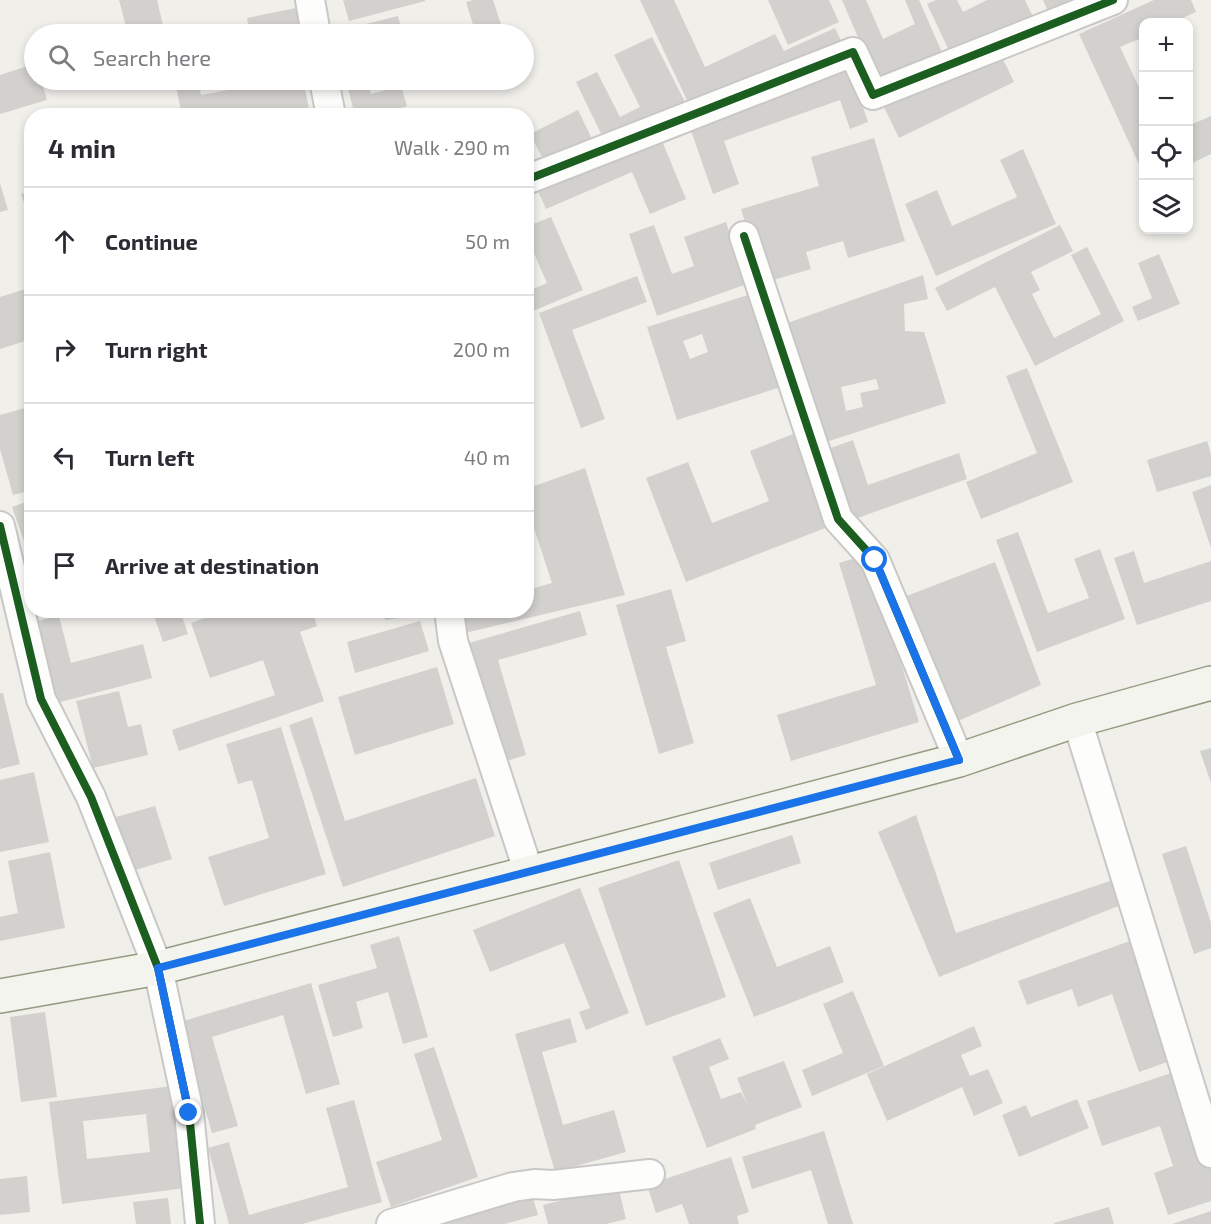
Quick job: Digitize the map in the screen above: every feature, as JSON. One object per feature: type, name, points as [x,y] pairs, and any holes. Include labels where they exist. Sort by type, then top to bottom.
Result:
[{"type":"main road","points":[[0,996],[158,968],[529,873],[959,760],[1077,720],[1211,683]]},
{"type":"street","points":[[310,0],[314,24]]},
{"type":"street","points":[[534,177],[853,52],[873,95],[1008,44],[1113,0]]},
{"type":"street","points":[[326,90],[329,108]]},
{"type":"street","points":[[744,236],[838,519],[875,560],[959,760]]},
{"type":"street","points":[[0,526],[41,699],[91,797],[158,968],[189,1113],[200,1224]]},
{"type":"street","points":[[450,618],[453,641],[529,873]]},
{"type":"street","points":[[1077,720],[1211,1153]]},
{"type":"street","points":[[391,1224],[513,1186],[552,1185],[650,1174]]},
{"type":"building","points":[[119,0],[157,0],[163,24],[125,24]]},
{"type":"building","points":[[343,0],[425,0],[425,1],[349,21]]},
{"type":"building","points":[[493,0],[501,24],[473,24],[466,2]]},
{"type":"building","points":[[640,0],[674,0],[705,67],[775,34],[784,51],[835,28],[843,45],[693,113]]},
{"type":"building","points":[[768,0],[829,0],[839,22],[788,45]]},
{"type":"building","points":[[842,0],[866,0],[883,39],[915,24],[905,0],[919,0],[944,57],[879,86]]},
{"type":"building","points":[[936,0],[957,0],[963,12],[987,0],[1025,0],[1033,17],[952,57],[927,4]]},
{"type":"building","points":[[1043,0],[1085,0],[1050,16]]},
{"type":"building","points":[[1154,0],[1191,0],[1196,12],[1183,18],[1139,18],[1139,39],[1120,47],[1139,87],[1139,164],[1079,34]]},
{"type":"building","points":[[301,7],[304,24],[248,24],[247,18]]},
{"type":"building","points":[[398,16],[400,24],[366,24]]},
{"type":"building","points":[[652,37],[686,104],[606,144],[576,82],[597,72],[620,117],[640,107],[614,55]]},
{"type":"building","points":[[999,51],[1014,82],[899,138],[884,107]]},
{"type":"building","points":[[849,66],[868,122],[850,129],[840,100],[724,141],[739,184],[713,194],[688,122]]},
{"type":"building","points":[[24,67],[24,90],[44,90],[47,100],[0,114],[0,75]]},
{"type":"building","points":[[177,90],[200,90],[201,95],[228,90],[305,90],[309,108],[180,108]]},
{"type":"building","points":[[348,90],[370,90],[371,94],[386,90],[402,90],[407,106],[401,108],[353,108]]},
{"type":"building","points":[[578,110],[594,143],[547,167],[534,142],[534,132]]},
{"type":"building","points":[[1211,116],[1211,154],[1193,163],[1193,126],[1193,124]]},
{"type":"building","points":[[660,136],[686,199],[650,214],[632,172],[546,209],[537,189]]},
{"type":"building","points":[[874,138],[905,241],[848,258],[843,241],[806,252],[811,269],[763,283],[741,209],[819,186],[811,157]]},
{"type":"building","points":[[1023,149],[1056,224],[936,276],[905,204],[937,190],[952,226],[1017,197],[1000,160]]},
{"type":"building","points":[[0,183],[8,210],[0,212]]},
{"type":"building","points":[[551,217],[583,290],[534,311],[534,289],[547,283],[534,253],[534,224]]},
{"type":"building","points":[[726,222],[747,284],[657,316],[629,234],[654,225],[672,274],[694,266],[684,237]]},
{"type":"building","points":[[1060,225],[1073,251],[1031,272],[1040,290],[1032,294],[1054,338],[1101,314],[1071,255],[1087,247],[1124,321],[1035,366],[995,287],[947,311],[935,288]]},
{"type":"building","points":[[1159,254],[1180,304],[1138,321],[1132,307],[1152,298],[1138,263]]},
{"type":"building","points":[[923,275],[928,299],[904,304],[905,331],[924,332],[946,403],[817,445],[779,326]],"holes":[[[876,379],[879,389],[860,393],[863,407],[846,411],[841,387]]]},
{"type":"building","points":[[637,276],[647,302],[572,330],[605,419],[581,428],[539,313]]},
{"type":"building","points":[[24,290],[24,342],[0,349],[0,297]]},
{"type":"building","points":[[748,295],[778,388],[677,420],[647,327]],"holes":[[[702,334],[708,352],[690,359],[683,341]]]},
{"type":"building","points":[[1027,368],[1073,482],[981,519],[966,482],[1037,453],[1006,376]]},
{"type":"building","points":[[24,408],[24,492],[13,495],[0,449],[0,415]]},
{"type":"building","points":[[793,434],[828,527],[686,582],[646,478],[688,462],[712,523],[769,501],[750,451]]},
{"type":"building","points":[[853,440],[868,485],[959,453],[967,479],[849,521],[825,450]]},
{"type":"building","points":[[1207,441],[1211,454],[1211,476],[1157,492],[1147,460]]},
{"type":"building","points":[[585,468],[625,595],[534,617],[534,588],[552,583],[534,528],[534,486]]},
{"type":"building","points":[[1211,485],[1211,548],[1192,492]]},
{"type":"building","points":[[24,503],[24,541],[12,507]]},
{"type":"building","points":[[1018,532],[1048,613],[1089,598],[1074,559],[1100,549],[1125,619],[1037,652],[996,540]]},
{"type":"building","points":[[1134,551],[1144,583],[1211,561],[1211,601],[1137,625],[1114,558]]},
{"type":"building","points":[[868,554],[919,722],[791,761],[777,715],[876,685],[839,563]]},
{"type":"building","points":[[995,562],[1041,685],[958,721],[904,597]]},
{"type":"building","points":[[671,589],[686,641],[666,647],[694,743],[659,754],[616,605]]},
{"type":"building","points":[[580,611],[587,635],[498,660],[526,755],[503,762],[469,643]]},
{"type":"building","points":[[60,618],[71,663],[143,644],[152,678],[53,704],[32,622]]},
{"type":"building","points":[[155,618],[183,618],[188,634],[163,642]]},
{"type":"building","points":[[205,618],[314,618],[317,626],[300,632],[324,701],[179,751],[172,730],[275,695],[263,660],[210,678],[191,623]]},
{"type":"building","points":[[463,618],[528,618],[465,633]]},
{"type":"building","points":[[420,621],[429,651],[355,673],[347,642]]},
{"type":"building","points":[[437,667],[454,724],[355,755],[338,697]]},
{"type":"building","points":[[119,691],[128,727],[141,724],[148,755],[93,768],[76,701]]},
{"type":"building","points":[[0,693],[3,693],[20,764],[0,769]]},
{"type":"building","points":[[312,717],[345,821],[476,778],[495,836],[343,887],[289,725]]},
{"type":"building","points":[[281,727],[326,874],[224,906],[208,857],[269,838],[252,780],[238,784],[226,744]]},
{"type":"building","points":[[1211,748],[1211,783],[1200,751]]},
{"type":"building","points":[[34,772],[49,842],[0,852],[0,780]]},
{"type":"building","points":[[155,806],[172,859],[132,871],[116,817]]},
{"type":"building","points":[[916,815],[956,933],[1113,880],[1121,905],[939,977],[878,832]]},
{"type":"building","points":[[792,835],[801,863],[718,890],[709,863]]},
{"type":"building","points":[[1186,846],[1211,923],[1211,948],[1194,954],[1162,854]]},
{"type":"building","points":[[50,852],[65,928],[0,941],[0,917],[18,913],[8,861]]},
{"type":"building","points":[[679,860],[726,997],[646,1026],[598,888]]},
{"type":"building","points":[[580,888],[629,1013],[586,1030],[579,1012],[590,1008],[564,943],[490,972],[473,930]]},
{"type":"building","points":[[750,898],[777,967],[830,946],[844,982],[754,1017],[713,913]]},
{"type":"building","points":[[399,936],[428,1037],[403,1044],[388,992],[356,1002],[363,1028],[333,1037],[318,985],[377,968],[370,945]]},
{"type":"building","points":[[1130,941],[1173,1060],[1139,1072],[1112,994],[1078,1007],[1072,989],[1027,1005],[1018,981]]},
{"type":"building","points":[[311,983],[340,1084],[306,1094],[283,1015],[212,1037],[238,1126],[212,1133],[180,1022]]},
{"type":"building","points":[[853,991],[884,1066],[812,1096],[802,1070],[843,1053],[823,1004]]},
{"type":"building","points":[[45,1012],[57,1097],[21,1102],[10,1017]]},
{"type":"building","points":[[570,1018],[577,1042],[542,1052],[563,1125],[614,1110],[626,1152],[555,1172],[515,1034]]},
{"type":"building","points":[[974,1026],[982,1046],[961,1055],[970,1076],[988,1069],[1003,1103],[974,1116],[962,1087],[887,1121],[867,1074]]},
{"type":"building","points":[[720,1038],[729,1059],[709,1067],[721,1099],[741,1092],[747,1104],[737,1078],[784,1061],[802,1107],[755,1125],[756,1129],[707,1148],[672,1057]]},
{"type":"building","points":[[434,1047],[478,1177],[391,1207],[376,1162],[442,1140],[414,1054]]},
{"type":"building","points":[[1177,1071],[1211,1170],[1211,1201],[1168,1215],[1154,1173],[1173,1166],[1160,1126],[1102,1146],[1087,1101]]},
{"type":"building","points":[[172,1086],[185,1188],[62,1204],[49,1102]],"holes":[[[146,1114],[150,1152],[87,1159],[83,1121]]]},
{"type":"building","points":[[1077,1099],[1089,1128],[1019,1157],[1002,1115],[1026,1105],[1031,1117]]},
{"type":"building","points":[[354,1100],[382,1202],[302,1224],[229,1224],[208,1148],[229,1142],[249,1215],[348,1187],[326,1108]]},
{"type":"building","points":[[824,1131],[853,1224],[828,1224],[811,1170],[752,1189],[742,1157]]},
{"type":"building","points":[[731,1157],[749,1212],[737,1216],[739,1224],[689,1224],[682,1204],[656,1213],[647,1185]]},
{"type":"building","points":[[27,1176],[30,1212],[0,1215],[0,1179]]},
{"type":"building","points":[[618,1186],[626,1219],[606,1224],[548,1224],[543,1205]]},
{"type":"building","points":[[531,1191],[538,1215],[504,1224],[422,1224]]},
{"type":"building","points":[[168,1198],[171,1224],[136,1224],[133,1202]]},
{"type":"building","points":[[1109,1207],[1114,1224],[1054,1224],[1054,1223]]},
{"type":"building","points":[[1211,1211],[1211,1224],[1172,1224]]},
{"type":"cycle path","points":[[534,177],[853,52],[873,95],[1113,0]]},
{"type":"cycle path","points":[[744,236],[838,519],[875,560],[959,760]]},
{"type":"cycle path","points":[[0,526],[41,699],[91,797],[158,968],[189,1113],[200,1224]]},
{"type":"route","points":[[189,1113],[158,968],[959,760],[875,560]]}]
